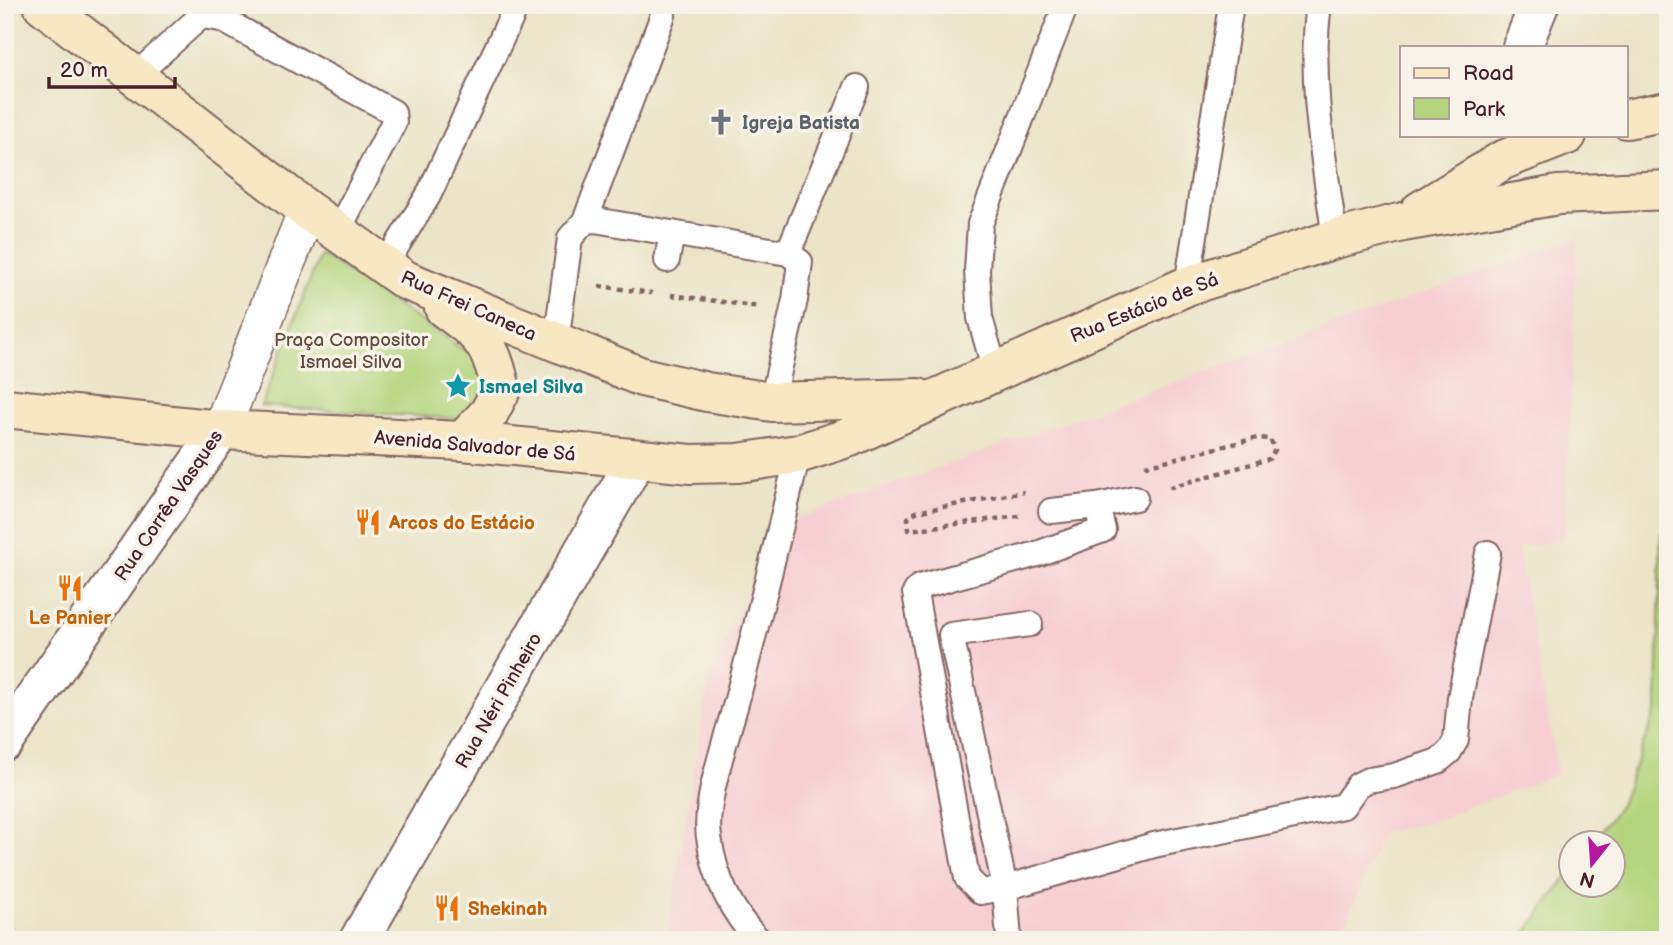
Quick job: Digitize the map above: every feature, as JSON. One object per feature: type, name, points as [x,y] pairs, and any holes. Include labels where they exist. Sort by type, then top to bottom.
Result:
[{"type":"main road","name":"Rua Frei Caneca","points":[[43,5],[306,209],[395,273],[642,377],[707,392],[772,402],[933,397]]},
{"type":"main road","points":[[1628,119],[1668,111]]},
{"type":"main road","name":"Rua Estácio de Sá","points":[[1403,222],[1505,147],[1562,136]]},
{"type":"main road","name":"Rua Estácio de Sá","points":[[933,397],[1187,286],[1335,239],[1403,222],[1558,195],[1668,190]]},
{"type":"main road","points":[[395,273],[478,332],[494,358],[501,390],[489,413],[463,440]]},
{"type":"main road","name":"Avenida Salvador de Sá","points":[[5,408],[222,430],[463,440],[636,460],[703,464],[798,454],[850,437],[933,397]]},
{"type":"street","points":[[1522,46],[1539,5]]},
{"type":"street","name":"Rua Corrêa Vasques","points":[[5,741],[222,430],[306,209]]},
{"type":"street","name":"Rua Néri Pinheiro","points":[[359,940],[636,460]]},
{"type":"lane","points":[[395,273],[517,5]]},
{"type":"lane","points":[[995,370],[980,318],[976,271],[980,225],[1066,5]]},
{"type":"lane","points":[[1187,286],[1231,5]]},
{"type":"lane","points":[[1319,5],[1314,39],[1324,158],[1335,239]]},
{"type":"lane","points":[[135,76],[201,16],[206,15],[221,19],[393,112],[394,122],[338,231]]},
{"type":"lane","points":[[556,343],[570,238],[585,221],[663,15]]},
{"type":"lane","points":[[788,253],[857,87]]},
{"type":"lane","points":[[585,221],[595,220],[788,253],[800,262],[772,402]]},
{"type":"lane","points":[[667,260],[672,233]]},
{"type":"lane","points":[[760,940],[747,928],[722,887],[708,835],[715,780],[798,454]]},
{"type":"lane","points":[[1051,511],[1135,498]]},
{"type":"lane","points":[[1097,506],[1103,530],[1037,554],[919,587],[915,593],[967,878],[981,892],[1005,888],[1154,845],[1343,806],[1358,785],[1368,780],[1394,776],[1438,761],[1449,752],[1456,740],[1460,698],[1488,554]]},
{"type":"lane","points":[[1009,940],[1005,888],[951,635],[1030,624]]},
{"type":"path","points":[[564,281],[792,312]]},
{"type":"path","points":[[1135,498],[1241,466]]},
{"type":"path","points":[[909,530],[1051,511]]},
{"type":"shaded area","points":[[1577,238],[1565,539],[1518,548],[1558,774],[1430,822],[1382,833],[1339,940],[666,940],[710,674],[779,525]]},
{"type":"green space","name":"Praça Compositor Ismael Silva","points":[[320,254],[472,355],[488,378],[477,409],[461,419],[261,406]]},
{"type":"green space","points":[[1668,533],[1668,940],[1521,940],[1558,889],[1558,900],[1628,900],[1628,830],[1602,830],[1620,805],[1657,708],[1661,534]]},
{"type":"place","name":"Igreja Batista","points":[[721,122]]},
{"type":"place","name":"Ismael Silva","points":[[458,386]]},
{"type":"place","name":"Arcos do Estácio","points":[[368,522]]},
{"type":"place","name":"Le Panier","points":[[70,588]]},
{"type":"place","name":"Shekinah","points":[[447,908]]}]
